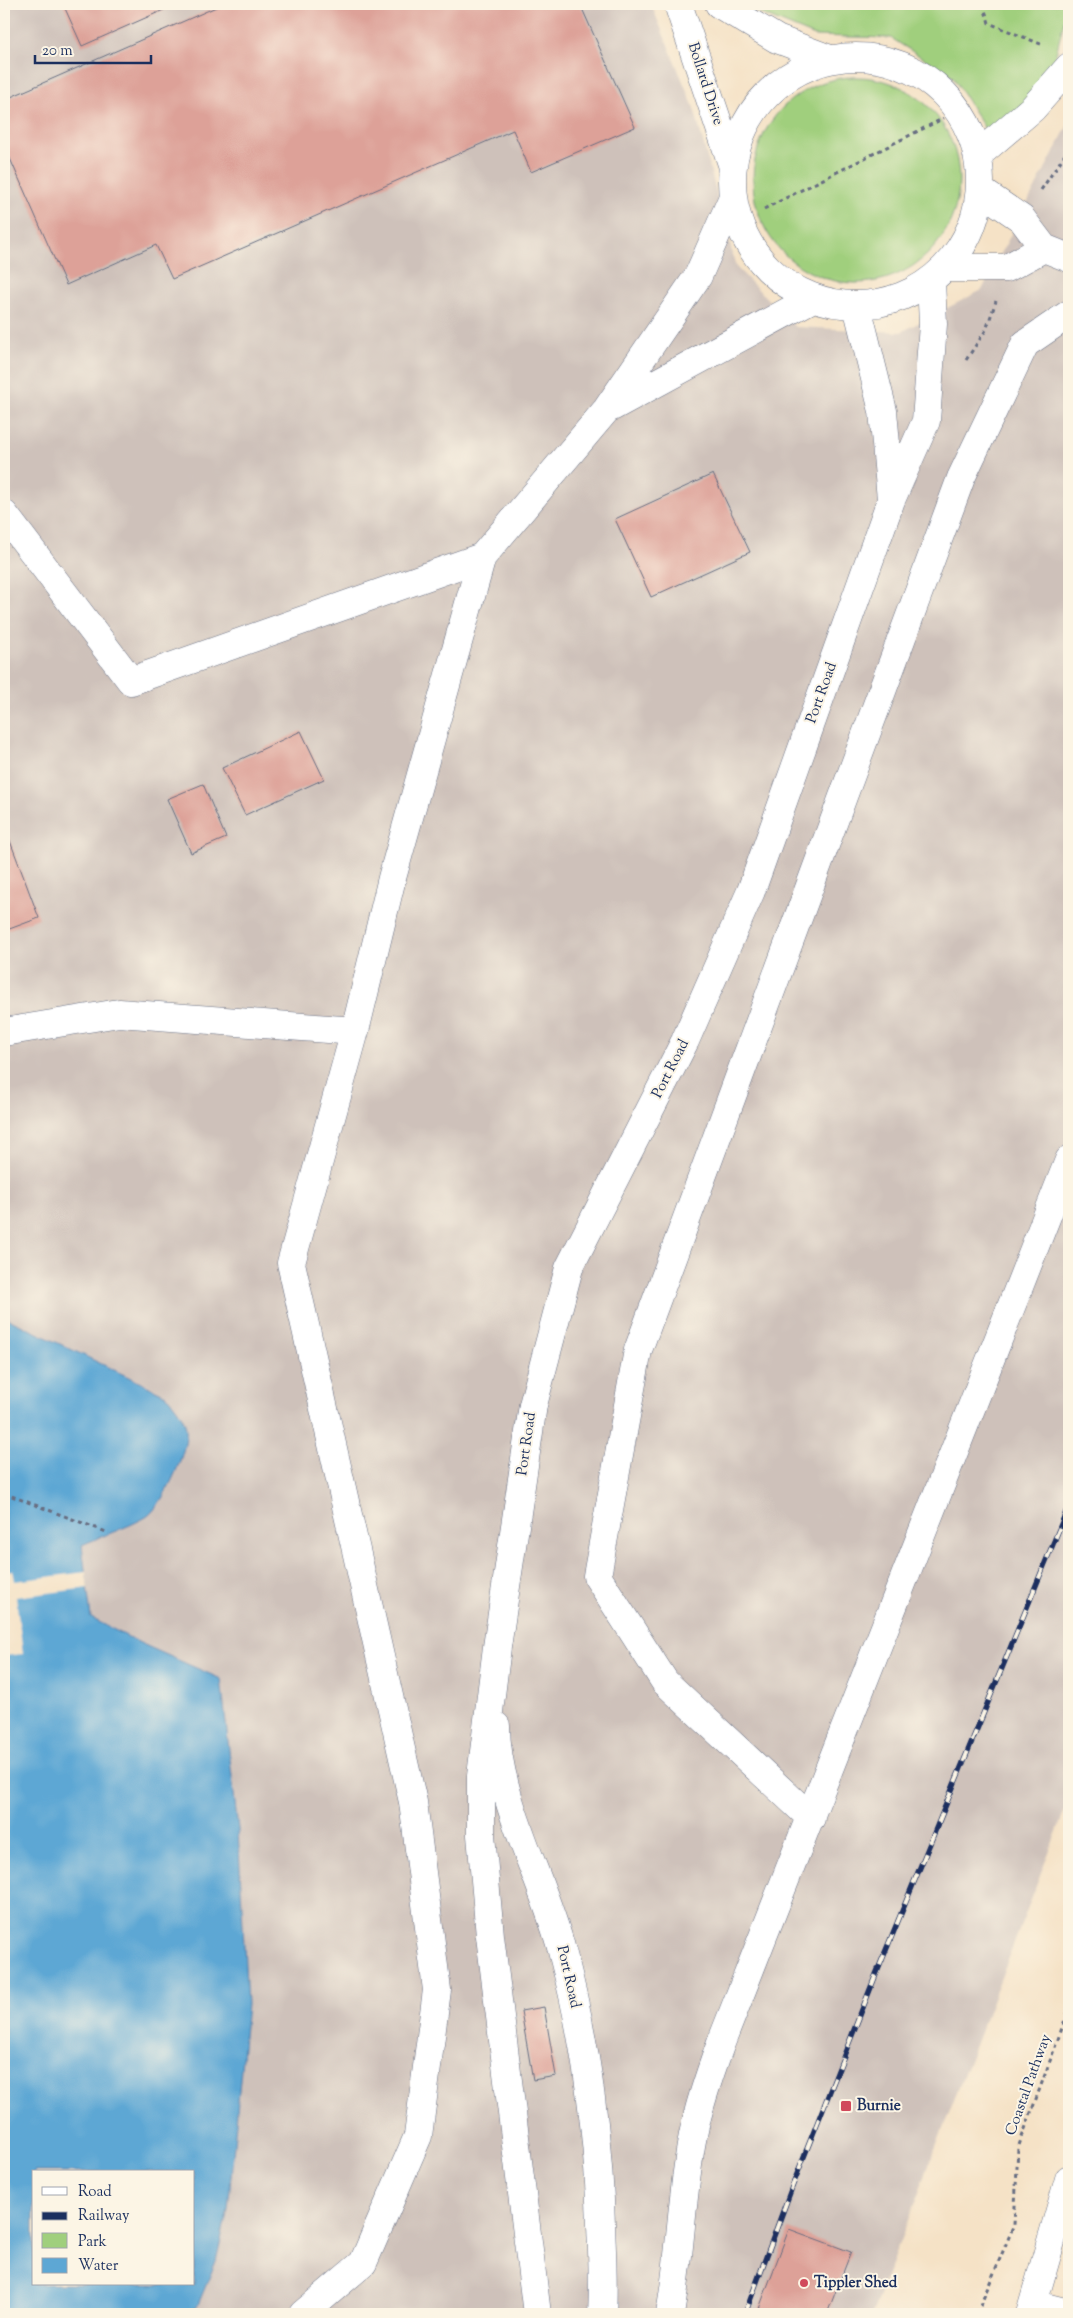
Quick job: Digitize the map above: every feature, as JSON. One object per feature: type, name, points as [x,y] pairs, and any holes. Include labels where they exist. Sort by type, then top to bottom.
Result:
[{"type":"street","name":"Bollard Drive","points":[[678,4],[732,164]]},
{"type":"street","points":[[719,4],[777,39],[830,58]]},
{"type":"street","points":[[869,56],[907,66],[940,88],[965,118],[979,154],[981,191],[970,233],[939,275],[896,300],[857,306],[834,304],[813,298],[785,283],[761,262],[742,233],[732,199],[732,164],[741,130],[760,101],[775,85],[793,73],[830,58],[869,56]]},
{"type":"street","points":[[979,154],[1033,108],[1060,57]]},
{"type":"street","points":[[981,191],[1022,219],[1044,248],[1069,258]]},
{"type":"street","points":[[303,2314],[363,2263],[418,2136],[437,1990],[413,1802],[291,1264],[355,1031],[392,878],[482,557],[607,409],[698,276],[732,199]]},
{"type":"street","points":[[939,275],[1007,268],[1044,248]]},
{"type":"street","name":"Port Road","points":[[537,2314],[491,1945],[481,1836],[481,1776],[497,1648],[533,1405],[569,1268],[685,1041],[751,891],[891,500],[926,421],[933,324],[939,275]]},
{"type":"street","points":[[607,409],[813,298]]},
{"type":"street","name":"Port Road","points":[[857,306],[883,411],[891,500]]},
{"type":"street","points":[[811,1818],[665,1682],[597,1576],[638,1350],[961,478],[1025,344],[1069,314]]},
{"type":"street","points":[[4,514],[131,681],[482,557]]},
{"type":"street","points":[[4,1032],[119,1013],[355,1031]]},
{"type":"street","points":[[670,2314],[678,2272],[687,2173],[693,2134],[718,2052],[1069,1160]]},
{"type":"street","name":"Port Road","points":[[497,1648],[496,1734],[506,1791],[545,1895],[562,1950],[588,2069],[599,2170],[602,2314]]},
{"type":"street","points":[[1069,2179],[1031,2309],[1069,2313]]},
{"type":"path","points":[[983,4],[989,23],[1060,57]]},
{"type":"path","points":[[764,209],[944,118]]},
{"type":"path","points":[[4,1496],[9,1495],[109,1533]]},
{"type":"path","name":"Coastal Pathway","points":[[979,2314],[982,2299],[1014,2225],[1018,2148],[1069,2008]]},
{"type":"shaded area","points":[[4,4],[651,4],[694,108],[736,267],[795,327],[901,332],[982,290],[1069,123],[1069,1800],[872,2314],[186,2314],[197,2307],[216,2261],[228,2209],[247,2004],[238,1829],[221,1680],[142,1644],[91,1618],[82,1545],[148,1515],[167,1492],[173,1475],[166,1395],[4,1317]]},
{"type":"green space","points":[[746,4],[1068,4],[1055,58],[998,150],[953,77],[891,38],[815,36],[752,10]]},
{"type":"green space","points":[[846,77],[866,77],[886,81],[905,89],[929,107],[947,131],[955,150],[959,180],[955,210],[947,229],[929,253],[905,271],[886,279],[866,283],[846,283],[826,279],[807,271],[791,260],[776,245],[765,229],[757,210],[753,190],[753,170],[757,150],[765,131],[776,115],[791,100],[807,89],[826,81]]},
{"type":"water","points":[[4,1317],[166,1395],[183,1418],[186,1428],[184,1448],[175,1474],[169,1487],[149,1515],[82,1545],[91,1618],[142,1644],[221,1679],[238,1829],[247,2004],[228,2209],[216,2261],[197,2307],[186,2314],[4,2314]]},
{"type":"pier","points":[[13,1570],[15,1581],[86,1572],[88,1588],[16,1597],[23,1654],[4,1656],[4,1572]]},
{"type":"building","points":[[63,4],[177,4],[82,46]]},
{"type":"building","points":[[223,4],[580,4],[635,127],[531,172],[513,130],[172,279],[156,245],[66,285],[4,145],[4,100]]},
{"type":"building","points":[[713,474],[750,552],[651,597],[615,519]]},
{"type":"building","points":[[301,731],[324,779],[245,815],[222,768]]},
{"type":"building","points":[[203,784],[226,838],[191,853],[167,799]]},
{"type":"building","points":[[4,825],[39,918],[4,931]]},
{"type":"building","points":[[544,2007],[556,2076],[533,2080],[521,2011]]},
{"type":"building","name":"Tippler Shed","points":[[789,2229],[851,2252],[827,2314],[757,2314]]},
{"type":"railway","points":[[745,2314],[792,2187],[875,1977],[1069,1505]]},
{"type":"place","name":"Burnie","points":[[846,2106]]},
{"type":"place","name":"Tippler Shed","points":[[804,2283]]}]
